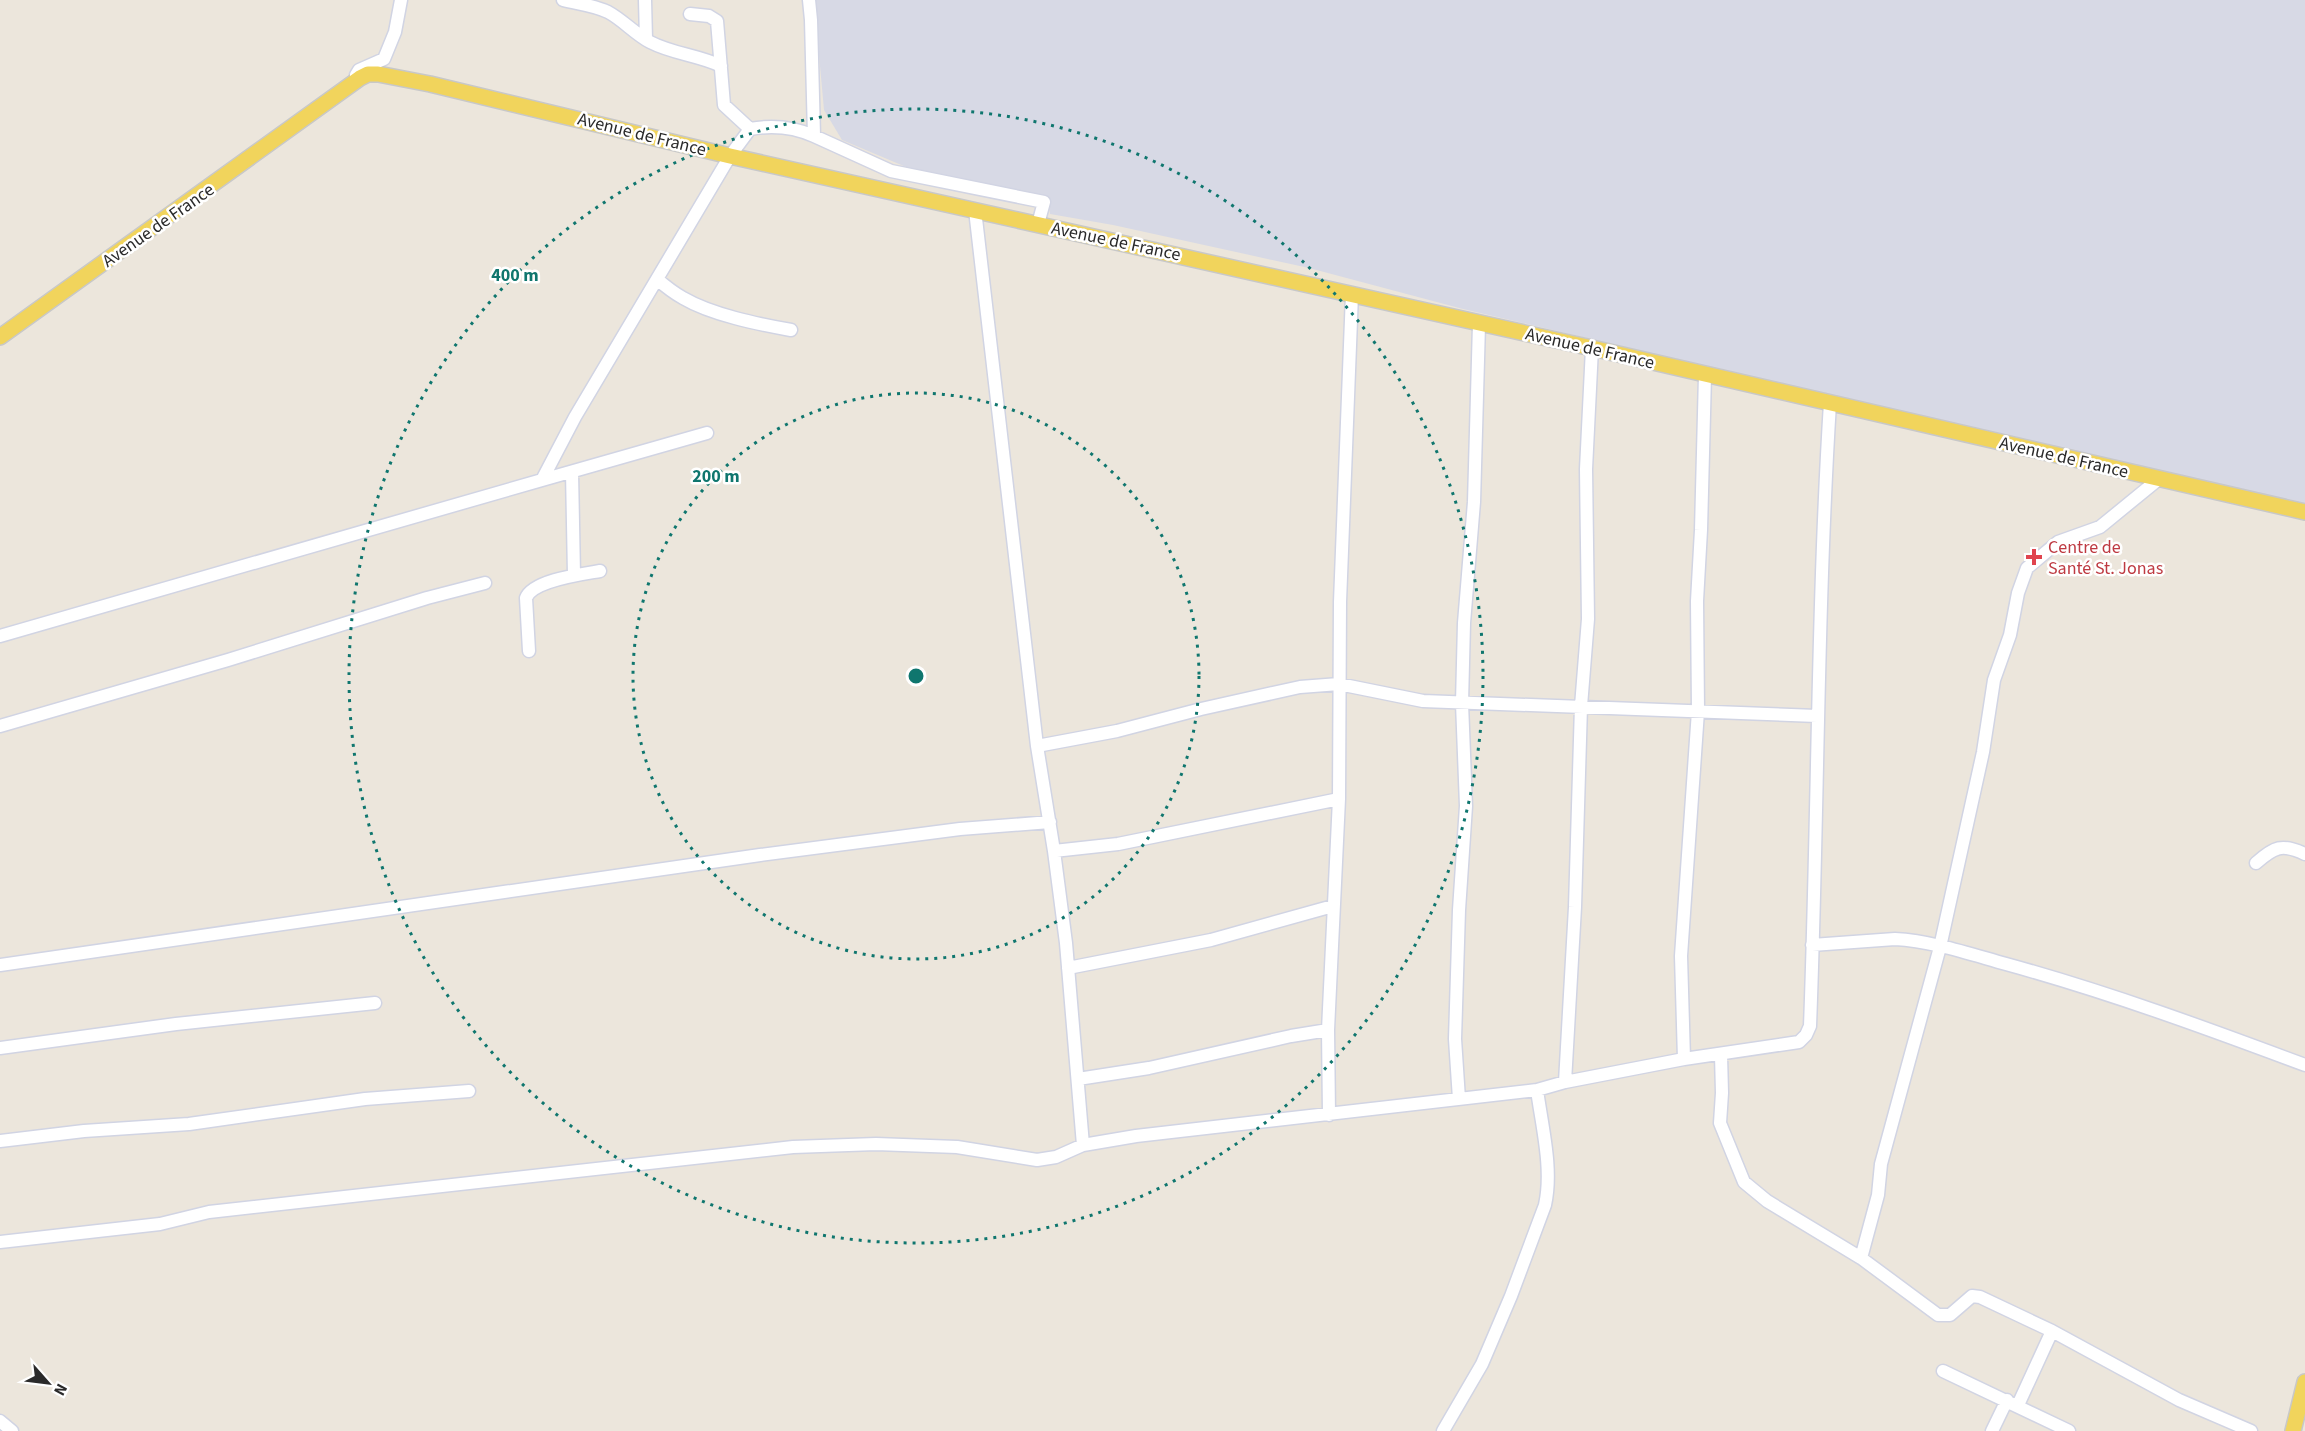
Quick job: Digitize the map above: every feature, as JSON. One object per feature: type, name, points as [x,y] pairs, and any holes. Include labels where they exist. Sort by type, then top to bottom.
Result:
[{"type":"main road","name":"Avenue de France","points":[[0,337],[352,84],[368,74],[378,74],[442,87],[730,156],[1592,348],[2305,512]]},
{"type":"main road","points":[[2293,1431],[2305,1382]]},
{"type":"street","points":[[352,84],[359,70],[384,58],[395,32],[401,0]]},
{"type":"street","points":[[563,0],[590,5],[610,14],[646,39],[676,52],[704,58],[721,66]]},
{"type":"street","points":[[645,0],[646,39]]},
{"type":"street","points":[[809,0],[814,136]]},
{"type":"street","points":[[690,14],[709,16],[717,21],[724,105],[750,129]]},
{"type":"street","points":[[542,480],[575,417],[730,156],[750,129],[768,126],[802,131],[891,171],[1044,202],[1038,224]]},
{"type":"street","points":[[975,210],[1038,746],[1068,968],[1083,1145]]},
{"type":"street","points":[[657,279],[683,298],[708,309],[757,324],[791,330]]},
{"type":"street","points":[[1329,1115],[1328,1030],[1340,799],[1339,684],[1352,294]]},
{"type":"street","points":[[1460,1099],[1455,1039],[1459,910],[1466,806],[1462,703],[1464,623],[1474,502],[1479,324]]},
{"type":"street","points":[[1565,1082],[1575,907],[1581,705],[1587,619],[1586,469],[1592,348]]},
{"type":"street","points":[[1684,1059],[1681,956],[1698,711],[1696,601],[1701,530],[1705,375]]},
{"type":"street","points":[[0,1242],[160,1224],[208,1212],[793,1147],[876,1144],[957,1147],[1037,1160],[1056,1156],[1083,1145],[1184,1130],[1537,1090],[1565,1082],[1684,1059],[1799,1042],[1806,1035],[1810,1026],[1816,849],[1817,716],[1824,502],[1830,403]]},
{"type":"street","points":[[0,636],[572,472],[609,459],[629,456],[707,433]]},
{"type":"street","points":[[572,472],[574,575]]},
{"type":"street","points":[[1861,1258],[1878,1195],[1881,1164],[1940,946],[1983,752],[1994,680],[2010,635],[2018,593],[2027,567],[2058,542],[2100,527],[2160,478]]},
{"type":"street","points":[[530,651],[527,594],[536,587],[574,575],[600,571]]},
{"type":"street","points":[[0,726],[228,660],[427,598],[485,583]]},
{"type":"street","points":[[1038,746],[1117,731],[1300,687],[1339,684],[1418,701],[1581,705],[1817,716]]},
{"type":"street","points":[[1054,851],[1118,844],[1340,799]]},
{"type":"street","points":[[0,965],[760,855],[960,829],[1050,822]]},
{"type":"street","points":[[2256,863],[2268,852],[2277,848],[2290,848],[2305,854]]},
{"type":"street","points":[[1068,968],[1211,940],[1333,906]]},
{"type":"street","points":[[1812,945],[1908,939],[1940,946],[2095,989],[2305,1065]]},
{"type":"street","points":[[0,1048],[176,1024],[375,1004]]},
{"type":"street","points":[[1078,1079],[1149,1068],[1228,1049],[1328,1030]]},
{"type":"street","points":[[1721,1055],[1720,1123],[1744,1182],[1767,1201],[1861,1258],[1938,1315],[1950,1315],[1976,1295],[2052,1331],[2173,1397],[2251,1431]]},
{"type":"street","points":[[1443,1431],[1482,1364],[1511,1296],[1545,1205],[1546,1150],[1537,1090]]},
{"type":"street","points":[[0,1142],[84,1131],[189,1124],[365,1100],[469,1091]]},
{"type":"street","points":[[1992,1431],[2012,1403],[2052,1331]]},
{"type":"street","points":[[1943,1371],[2069,1431]]},
{"type":"street","points":[[0,1421],[12,1431]]},
{"type":"shaded area","points":[[814,0],[2305,0],[2305,506],[1463,309],[1309,268],[1113,225],[1050,214],[1048,199],[918,172],[842,140],[824,110]]},
{"type":"place","name":"Centre de Santé St. Jonas","points":[[2034,557]]}]
